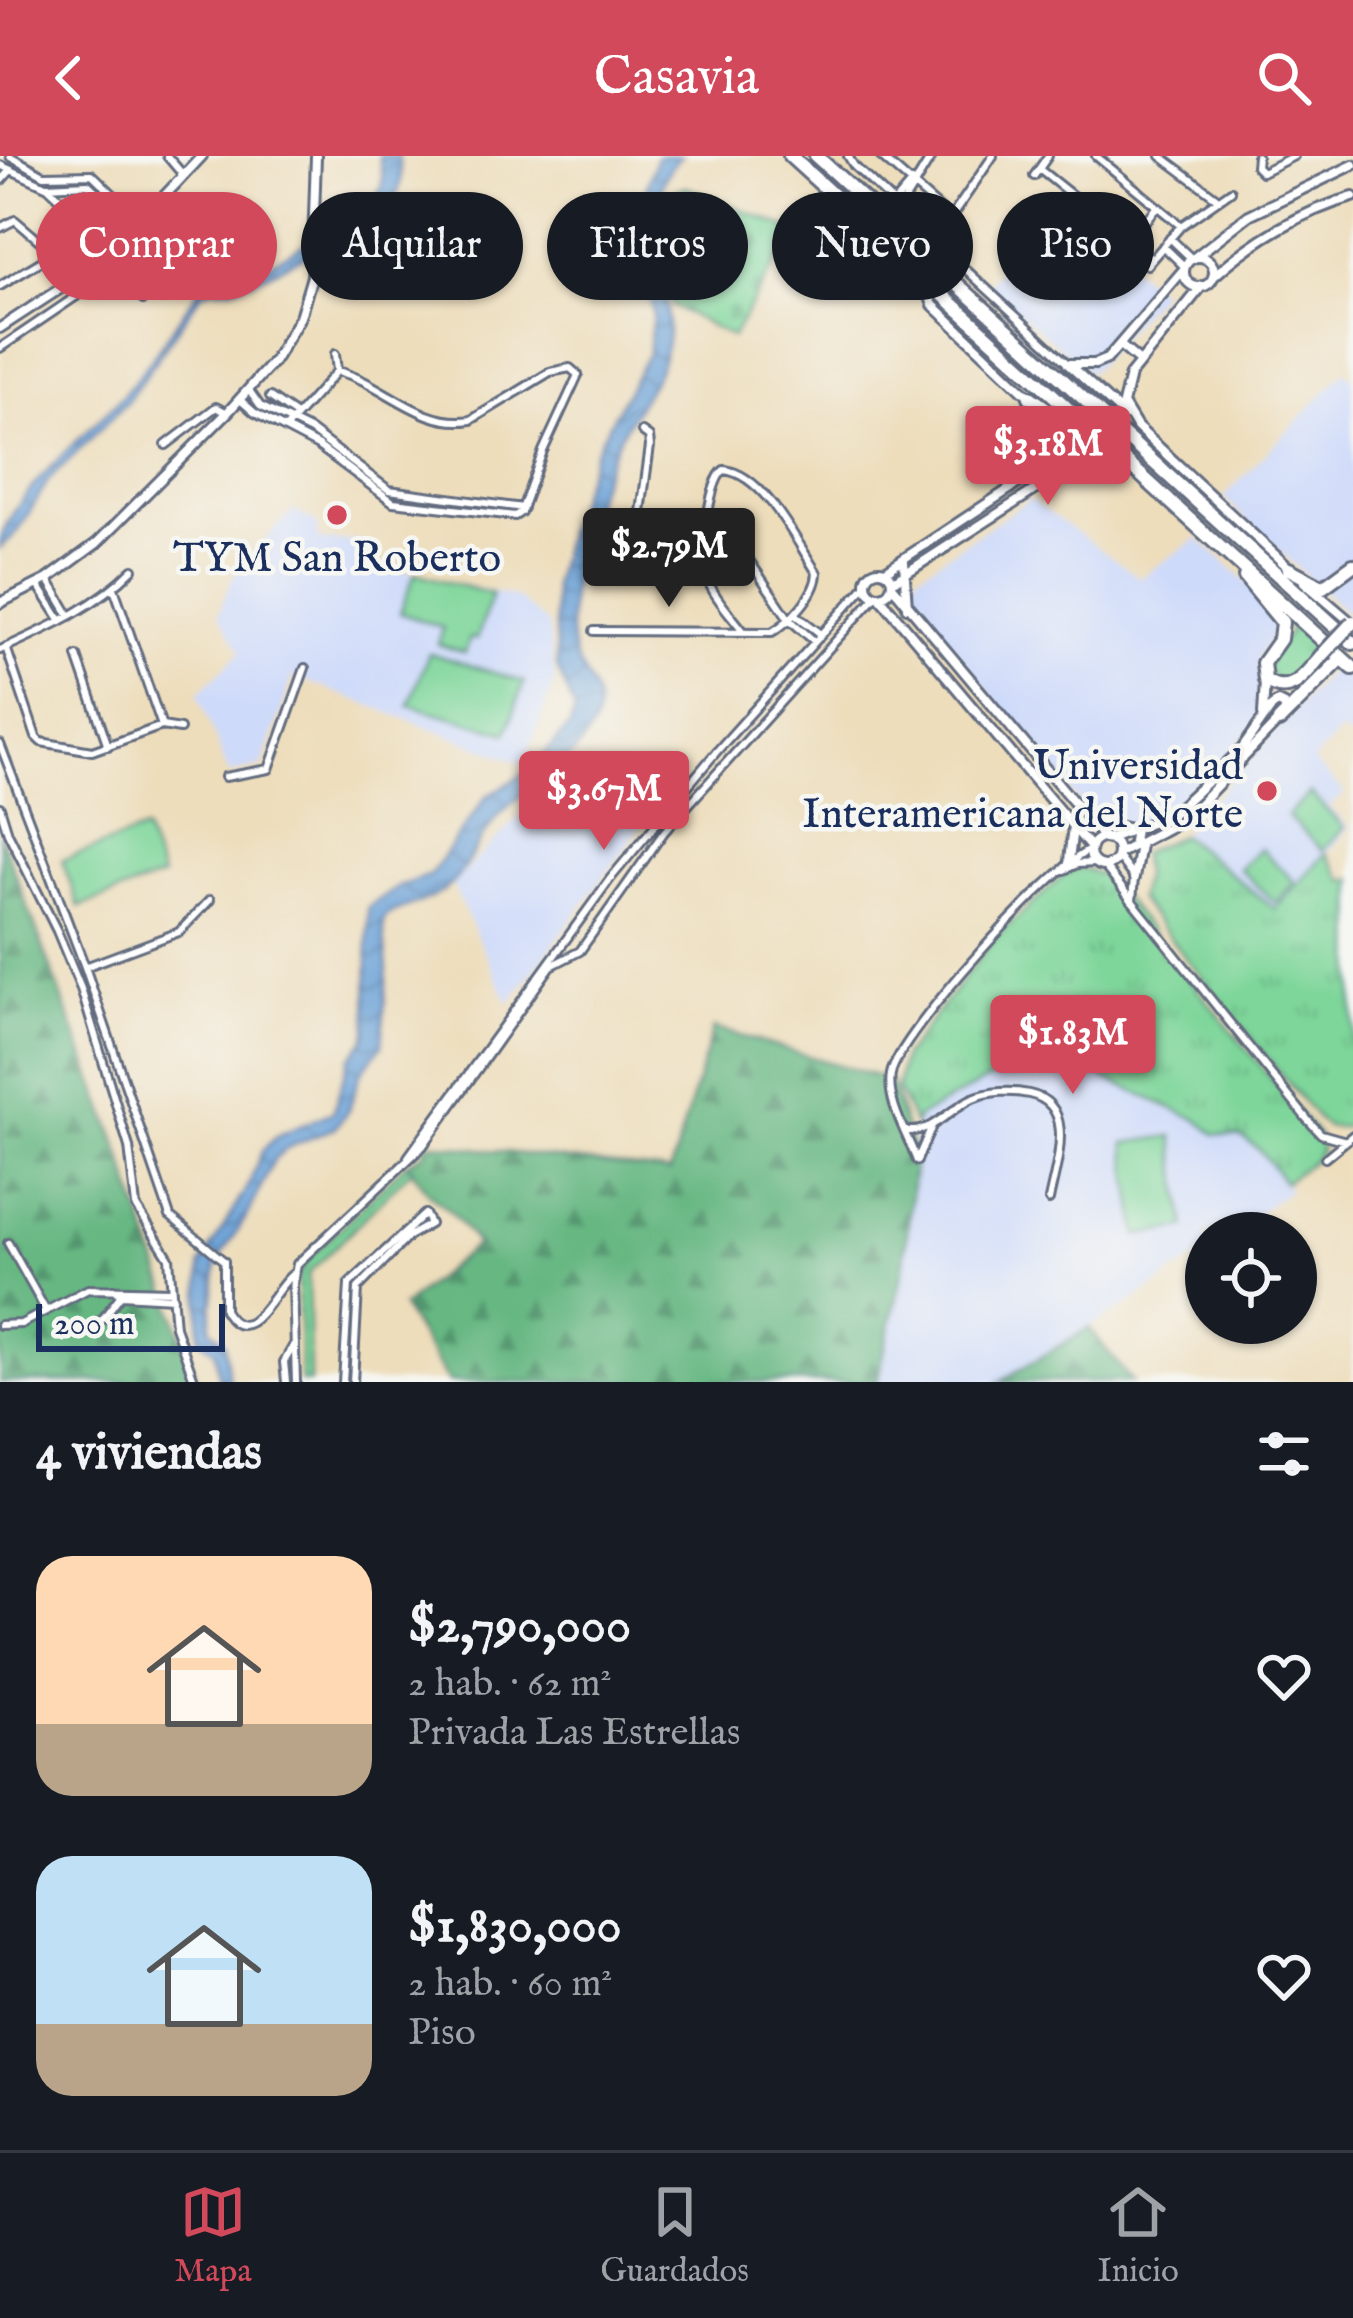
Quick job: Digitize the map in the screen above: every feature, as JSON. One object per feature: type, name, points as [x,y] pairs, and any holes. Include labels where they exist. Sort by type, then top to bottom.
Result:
[{"type":"highway","points":[[790,156],[830,192]]},
{"type":"highway","points":[[816,156],[860,192]]},
{"type":"highway","points":[[973,288],[1353,643]]},
{"type":"highway","points":[[949,300],[1348,663],[1279,721]]},
{"type":"highway","points":[[1030,397],[1079,432],[1098,436]]},
{"type":"highway","points":[[1223,547],[1282,622],[1280,639],[1263,663],[1265,680],[1279,688],[1291,686],[1353,623]]},
{"type":"highway","points":[[1289,569],[1323,587],[1353,566]]},
{"type":"street","points":[[10,156],[50,176],[80,178],[101,192]]},
{"type":"street","points":[[167,156],[185,178]]},
{"type":"street","points":[[171,192],[202,156]]},
{"type":"street","points":[[0,603],[43,582],[97,543],[274,361],[300,317],[316,250],[316,156]]},
{"type":"street","points":[[848,156],[882,192]]},
{"type":"street","points":[[880,156],[921,192]]},
{"type":"street","points":[[907,192],[932,156]]},
{"type":"street","points":[[968,192],[993,156]]},
{"type":"street","points":[[1048,156],[1037,172],[1064,192]]},
{"type":"street","points":[[1096,156],[1181,226]]},
{"type":"street","points":[[1161,156],[1217,198]]},
{"type":"street","points":[[1257,156],[1256,166],[1262,172],[1294,156]]},
{"type":"street","points":[[0,182],[18,163]]},
{"type":"street","points":[[0,164],[52,192]]},
{"type":"street","points":[[1068,364],[1095,364],[1121,346],[1189,263],[1249,215],[1353,165]]},
{"type":"street","points":[[46,186],[80,178]]},
{"type":"street","points":[[1154,256],[1181,226],[1231,191]]},
{"type":"street","points":[[1138,427],[1126,411],[1123,394],[1130,374],[1202,286],[1256,243],[1353,197]]},
{"type":"street","points":[[1154,210],[1158,205]]},
{"type":"street","points":[[0,229],[11,219],[36,239]]},
{"type":"street","points":[[1171,238],[1189,263],[1188,282],[1202,286]]},
{"type":"street","points":[[1163,246],[1189,263],[1211,263],[1213,277]]},
{"type":"street","points":[[0,286],[36,265]]},
{"type":"street","points":[[973,286],[1068,364],[1353,623]]},
{"type":"street","points":[[0,328],[43,300]]},
{"type":"street","points":[[0,348],[71,300]]},
{"type":"street","points":[[0,744],[85,967],[170,1216],[224,1261],[224,1310],[229,1318],[238,1324],[255,1323],[305,1256],[407,1159],[650,829],[866,585],[872,572],[904,562],[1061,455],[1066,445],[1064,429],[930,300]]},
{"type":"street","points":[[1121,346],[1141,362]]},
{"type":"street","points":[[334,354],[337,371]]},
{"type":"street","points":[[290,421],[337,371]]},
{"type":"street","points":[[270,397],[290,421],[395,497],[523,508],[543,452],[576,387],[574,371],[550,372],[471,420],[458,422],[390,398],[337,371]]},
{"type":"street","points":[[248,389],[257,409]]},
{"type":"street","points":[[239,399],[290,421]]},
{"type":"street","points":[[166,445],[216,406],[227,413]]},
{"type":"street","points":[[633,572],[650,446],[649,436],[642,432]]},
{"type":"street","points":[[549,964],[577,954],[664,832],[878,596],[1055,477],[1082,453],[1092,449],[1118,455]]},
{"type":"street","points":[[594,631],[743,632],[776,632],[817,583],[818,573],[776,508],[735,471],[719,472],[710,493],[707,581],[743,632]]},
{"type":"street","points":[[728,529],[790,614],[818,638]]},
{"type":"street","points":[[904,562],[907,608]]},
{"type":"street","points":[[602,567],[707,581]]},
{"type":"street","points":[[133,569],[114,589],[70,616],[3,648],[38,740],[85,751],[163,726],[180,729]]},
{"type":"street","points":[[885,571],[907,608],[1084,816],[1115,843],[1133,878]]},
{"type":"street","points":[[43,582],[70,616]]},
{"type":"street","points":[[43,582],[61,621]]},
{"type":"street","points":[[866,585],[1073,826],[1321,1134],[1325,1158],[1349,1138]]},
{"type":"street","points":[[114,589],[163,726]]},
{"type":"street","points":[[77,656],[108,746]]},
{"type":"street","points":[[225,777],[269,769],[305,668]]},
{"type":"street","points":[[1257,732],[1265,680]]},
{"type":"street","points":[[933,1124],[917,1161],[890,1088],[897,1056],[979,952],[1069,861],[1106,839],[1169,815],[1257,732],[1278,702],[1286,711],[1186,819],[1100,864],[1078,864],[1056,876]]},
{"type":"street","points":[[754,710],[764,718]]},
{"type":"street","points":[[0,807],[81,988],[129,1147],[136,1206],[166,1251],[175,1327],[194,1382]]},
{"type":"street","points":[[1084,816],[1114,828],[1135,830]]},
{"type":"street","points":[[1069,861],[1073,826]]},
{"type":"street","points":[[1135,830],[1133,841],[1140,845]]},
{"type":"street","points":[[1132,901],[1140,845]]},
{"type":"street","points":[[85,967],[179,932],[210,900]]},
{"type":"street","points":[[564,944],[574,951],[583,945]]},
{"type":"street","points":[[907,1131],[917,1132],[977,1096],[1020,1092],[1043,1098],[1054,1107],[1060,1130],[1049,1200]]},
{"type":"street","points":[[1321,1134],[1349,1138]]},
{"type":"street","points":[[343,1382],[349,1283],[425,1214],[430,1224],[409,1236],[358,1288],[352,1382]]},
{"type":"street","points":[[8,1243],[46,1311]]},
{"type":"street","points":[[295,1274],[298,1382]]},
{"type":"street","points":[[280,1289],[293,1285]]},
{"type":"street","points":[[0,1325],[21,1324],[88,1288],[174,1294]]},
{"type":"street","points":[[98,1325],[118,1290]]},
{"type":"street","points":[[286,1382],[284,1362],[297,1340]]},
{"type":"street","points":[[297,1340],[298,1382]]},
{"type":"street","points":[[284,1362],[296,1363]]},
{"type":"shaded area","points":[[997,272],[997,294],[987,285]]},
{"type":"shaded area","points":[[1005,300],[1153,300],[1090,373]]},
{"type":"shaded area","points":[[1345,371],[1353,379],[1353,619],[1223,498]]},
{"type":"shaded area","points":[[1030,499],[1140,578],[1198,538],[1276,615],[1274,633],[1257,659],[1260,708],[1256,721],[1228,758],[1163,815],[1121,826],[1100,821],[1084,808],[909,594],[914,577]]},
{"type":"shaded area","points":[[293,510],[318,524],[318,540],[363,542],[370,563],[516,597],[548,625],[555,680],[524,764],[293,676],[262,767],[229,774],[198,693],[241,652],[218,614],[235,572]]},
{"type":"shaded area","name":"Universidad Interamericana del Norte","points":[[1339,661],[1353,674],[1353,735],[1349,738],[1341,731],[1313,761],[1345,793],[1329,807],[1349,828],[1275,910],[1181,835]]},
{"type":"shaded area","points":[[575,761],[647,818],[509,1004],[452,884]]},
{"type":"shaded area","points":[[1052,1070],[1088,1071],[1114,1079],[1196,1119],[1215,1134],[1241,1135],[1274,1166],[1289,1190],[1259,1212],[1185,1212],[1185,1266],[999,1382],[877,1382],[903,1271],[917,1117],[991,1078]]},
{"type":"green space","points":[[748,212],[772,222],[772,270],[732,337],[673,306],[672,300],[748,300]]},
{"type":"green space","points":[[415,573],[492,594],[477,639],[470,638],[465,653],[438,644],[443,628],[400,613]]},
{"type":"green space","points":[[1287,616],[1322,649],[1290,684],[1281,684],[1267,671],[1269,657],[1290,631]]},
{"type":"green space","points":[[429,653],[524,682],[507,733],[409,705]]},
{"type":"green space","points":[[1310,793],[1344,828],[1322,850],[1287,816]]},
{"type":"green space","points":[[145,830],[162,877],[79,907],[62,860]]},
{"type":"green space","points":[[0,834],[119,1148],[197,1382],[0,1382]]},
{"type":"green space","points":[[1181,835],[1275,909],[1326,853],[1344,881],[1353,878],[1353,1120],[1343,1128],[1319,1121],[1138,899],[1141,853]]},
{"type":"green space","points":[[1260,848],[1295,882],[1275,903],[1239,869]]},
{"type":"green space","points":[[1081,868],[1106,877],[1319,1137],[1321,1149],[1314,1160],[1284,1182],[1260,1150],[1241,1136],[1215,1134],[1196,1119],[1088,1071],[991,1078],[918,1117],[915,1125],[897,1090],[903,1057],[996,937],[1067,872]]},
{"type":"green space","points":[[713,1028],[890,1080],[915,1157],[903,1271],[877,1382],[448,1382],[402,1307],[477,1244],[429,1194],[407,1163],[426,1152],[424,1148],[431,1143],[670,1172]]},
{"type":"green space","points":[[1173,1136],[1185,1228],[1138,1235],[1125,1143]]},
{"type":"green space","points":[[407,1163],[412,1169],[308,1274],[310,1382],[301,1382],[298,1276],[310,1258]]},
{"type":"green space","points":[[1089,1328],[1132,1382],[999,1382]]},
{"type":"water","points":[[379,156],[398,156],[397,192],[378,192]]},
{"type":"water","points":[[657,156],[681,156],[661,192],[646,192]]},
{"type":"water","points":[[301,245],[301,258],[277,269],[277,258]]},
{"type":"water","points":[[192,300],[197,300],[128,401],[48,481],[19,530],[0,549],[4,531],[30,490],[153,357]]},
{"type":"water","points":[[651,300],[666,300],[666,347],[603,474],[571,593],[571,639],[595,695],[596,719],[576,751],[498,816],[444,890],[386,916],[382,1046],[361,1072],[349,1109],[335,1128],[275,1158],[217,1263],[210,1328],[225,1343],[229,1382],[219,1382],[215,1351],[199,1339],[201,1265],[249,1184],[262,1151],[278,1135],[333,1112],[349,1059],[367,1031],[368,907],[401,885],[430,875],[487,796],[529,771],[570,726],[575,710],[557,667],[553,585],[566,530],[596,449],[648,353]]},
{"type":"place","name":"TYM San Roberto","points":[[337,515]]},
{"type":"place","name":"Universidad Interamericana del Norte","points":[[1267,791]]}]
